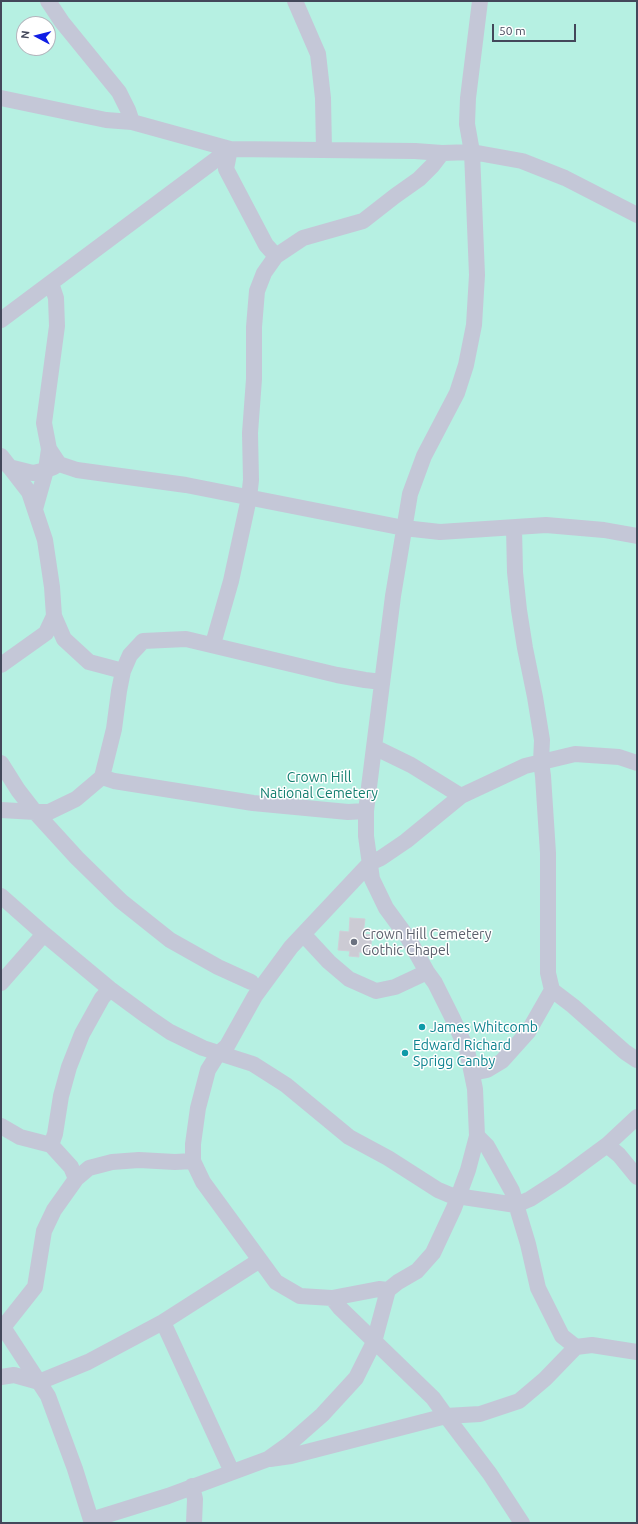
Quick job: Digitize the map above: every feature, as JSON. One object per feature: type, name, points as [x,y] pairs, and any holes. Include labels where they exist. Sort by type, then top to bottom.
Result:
[{"type":"lane","points":[[48,1],[62,22],[119,92],[132,122]]},
{"type":"lane","points":[[295,1],[318,54],[323,98],[324,150]]},
{"type":"lane","points":[[268,1459],[289,1444],[322,1415],[356,1378],[374,1342],[388,1290],[398,1282],[417,1271],[433,1253],[450,1220],[468,1170],[477,1136],[476,1099],[467,1050],[435,983],[427,972],[408,938],[386,908],[372,879],[366,836],[366,811],[393,596],[410,494],[424,456],[458,393],[466,365],[474,326],[477,275],[472,152],[468,124],[468,98],[480,1]]},
{"type":"lane","points":[[1,98],[106,120],[132,122],[230,149],[415,151],[442,153],[472,152],[522,161],[566,178],[637,215]]},
{"type":"lane","points":[[1,320],[230,149]]},
{"type":"lane","points":[[230,149],[226,169],[266,245],[276,256]]},
{"type":"lane","points":[[213,644],[231,581],[249,498],[251,480],[250,433],[254,379],[254,327],[257,291],[264,273],[276,256],[303,238],[364,221],[419,179],[442,153]]},
{"type":"lane","points":[[207,166],[226,169]]},
{"type":"lane","points":[[34,510],[52,467],[44,423],[57,326],[56,298],[51,283]]},
{"type":"lane","points":[[5,462],[33,473],[52,467],[186,485],[404,528],[440,532],[546,525],[604,530],[637,536]]},
{"type":"lane","points":[[5,462],[30,492],[34,510],[45,540],[52,587],[54,616],[64,639],[89,662],[123,671]]},
{"type":"lane","points":[[514,528],[519,610],[542,740],[541,762],[548,852],[548,973],[552,990],[573,1006],[625,1052],[637,1060]]},
{"type":"lane","points":[[1,665],[46,633],[54,616]]},
{"type":"lane","points":[[46,633],[64,639]]},
{"type":"lane","points":[[1,809],[44,816],[76,799],[102,777],[114,729],[123,671],[130,655],[143,641],[186,639],[213,644],[337,675],[382,682]]},
{"type":"lane","points":[[374,747],[411,766],[461,796]]},
{"type":"lane","points":[[388,1290],[379,1289],[332,1298],[300,1296],[276,1282],[203,1182],[193,1161],[193,1144],[198,1108],[208,1070],[218,1054],[228,1046],[253,989],[267,978],[291,947],[370,863],[381,858],[406,841],[461,796],[525,766],[575,754],[619,757],[637,763]]},
{"type":"lane","points":[[1,763],[18,790],[44,816],[77,858],[121,901],[170,940],[253,989]]},
{"type":"lane","points":[[102,777],[114,781],[253,803],[348,812],[366,811]]},
{"type":"lane","points":[[1,809],[18,790]]},
{"type":"lane","points":[[1,896],[110,989],[170,1032],[218,1054],[253,1064],[286,1085],[349,1137],[388,1158],[450,1196],[516,1205],[530,1199],[561,1179],[607,1145],[637,1118]]},
{"type":"lane","points":[[1,983],[44,934]]},
{"type":"lane","points":[[304,934],[329,962],[349,979],[376,991],[395,988],[427,972]]},
{"type":"lane","points":[[51,1145],[55,1134],[61,1096],[69,1067],[82,1034],[102,998],[110,989]]},
{"type":"lane","points":[[472,1073],[487,1070],[502,1061],[528,1032],[552,990]]},
{"type":"lane","points":[[1,1126],[20,1136],[51,1145],[60,1153],[74,1173]]},
{"type":"lane","points":[[477,1136],[487,1146],[512,1191],[528,1244],[538,1288],[562,1336],[576,1347]]},
{"type":"lane","points":[[607,1145],[619,1155],[637,1177]]},
{"type":"lane","points":[[193,1161],[139,1160],[112,1162],[74,1173],[44,1231],[35,1286],[2,1328],[48,1396],[75,1469],[87,1522],[168,1496],[268,1459],[291,1456],[446,1416],[480,1414],[519,1401],[545,1379],[576,1347],[592,1345],[637,1352]]},
{"type":"lane","points":[[1,1377],[14,1375],[39,1382],[88,1362],[163,1322],[260,1260]]},
{"type":"lane","points":[[332,1298],[374,1342],[434,1398],[490,1474],[522,1523]]},
{"type":"lane","points":[[163,1322],[232,1472]]},
{"type":"lane","points":[[192,1486],[195,1499],[194,1523]]},
{"type":"green space","name":"Crown Hill National Cemetery","points":[[1,1],[637,1],[637,1523],[1,1523]]},
{"type":"building","points":[[350,918],[365,919],[363,934],[372,935],[370,953],[359,952],[359,957],[349,956],[350,951],[338,950],[340,931],[349,932]]},
{"type":"place","name":"Crown Hill Cemetery Gothic Chapel","points":[[354,942]]},
{"type":"place","name":"James Whitcomb","points":[[422,1027]]},
{"type":"place","name":"Edward Richard Sprigg Canby","points":[[405,1053]]}]
